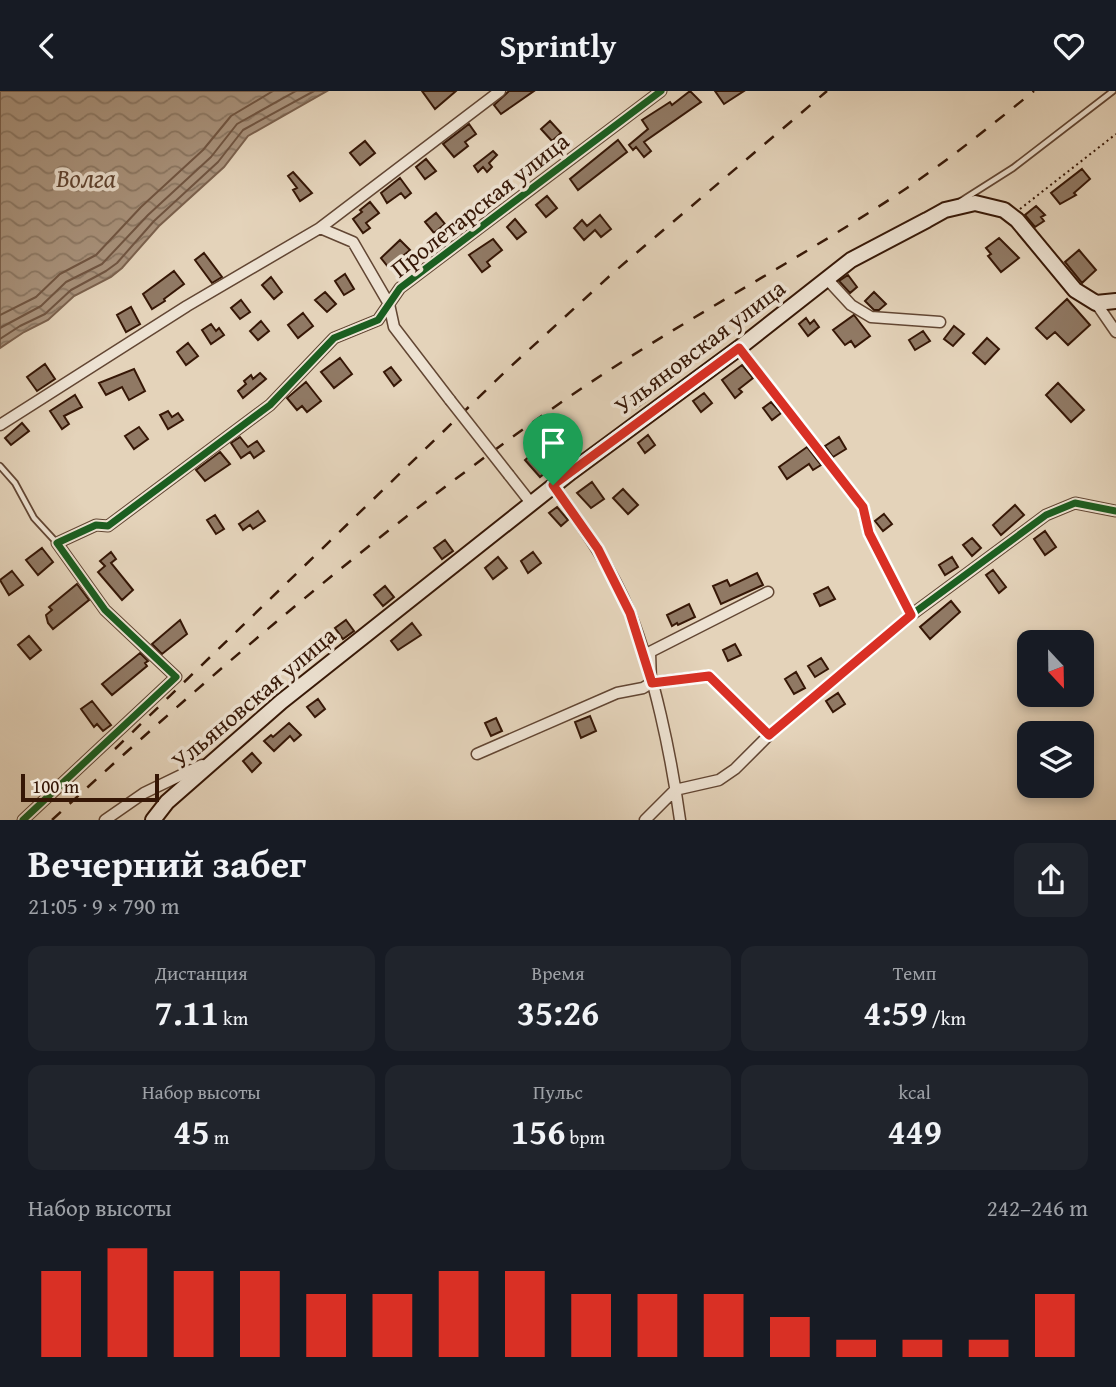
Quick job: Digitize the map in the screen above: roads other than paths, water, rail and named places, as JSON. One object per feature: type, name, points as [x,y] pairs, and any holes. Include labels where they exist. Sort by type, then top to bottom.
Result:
[{"type":"main road","name":"Ульяновская улица","points":[[153,820],[167,802],[281,702],[553,485],[739,348],[851,260],[945,210],[975,203],[1004,210],[1012,216],[1075,290],[1096,303]]},
{"type":"main road","points":[[1096,303],[1116,301]]},
{"type":"street","points":[[0,425],[187,306],[320,228],[500,91]]},
{"type":"street","name":"Пролетарская улица","points":[[57,543],[96,526],[108,526],[270,405],[334,338],[378,320],[400,288],[661,91]]},
{"type":"street","points":[[320,228],[354,242],[389,304],[394,327],[531,503]]},
{"type":"street","points":[[827,279],[851,305],[871,317],[940,322]]},
{"type":"street","points":[[1096,303],[1116,332]]},
{"type":"street","points":[[739,348],[863,507],[869,533],[911,615]]},
{"type":"street","points":[[553,485],[598,549],[630,613],[652,683],[680,820]]},
{"type":"street","points":[[645,820],[676,790],[719,780],[735,769],[769,735],[911,615],[1046,515],[1076,503],[1116,510]]},
{"type":"street","points":[[23,820],[176,677],[105,610],[57,543]]},
{"type":"street","points":[[652,683],[650,652],[768,592]]},
{"type":"street","points":[[477,754],[617,692],[643,688],[652,683],[709,676],[769,735]]},
{"type":"street","points":[[105,820],[144,793],[216,759]]},
{"type":"lane","points":[[945,210],[1013,169],[1113,91]]},
{"type":"lane","points":[[0,466],[15,483],[34,518],[57,543]]},
{"type":"water","name":"Волга","points":[[0,91],[327,91],[248,136],[224,167],[159,226],[122,268],[111,277],[74,296],[48,320],[0,348]]},
{"type":"railway","points":[[115,749],[509,368],[614,272],[827,91]]},
{"type":"railway","points":[[52,820],[302,600],[499,447],[608,371],[907,188],[1034,91]]}]
